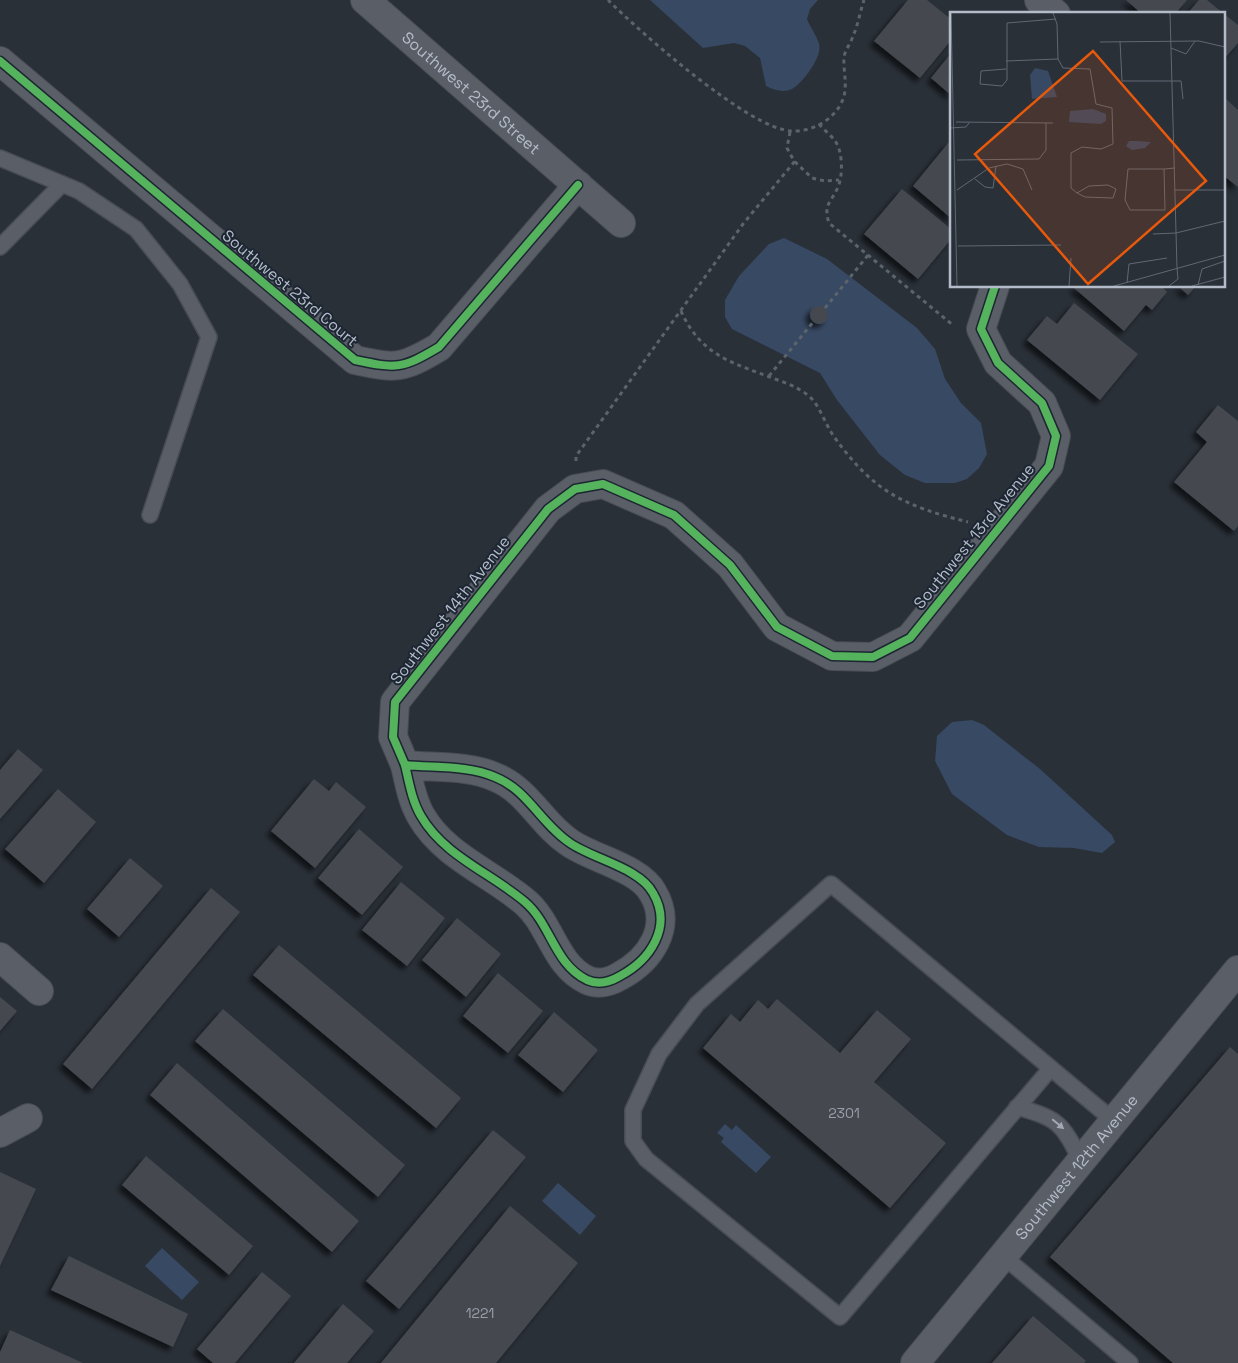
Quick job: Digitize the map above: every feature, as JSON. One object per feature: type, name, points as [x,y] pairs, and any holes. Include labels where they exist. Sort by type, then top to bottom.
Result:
[{"type":"street","name":"Southwest 23rd Street","points":[[365,0],[622,223]]},
{"type":"street","points":[[1039,0],[1054,12]]},
{"type":"street","name":"Southwest 23rd Court","points":[[0,61],[354,360],[370,364],[387,367],[411,364],[438,347],[578,185]]},
{"type":"street","points":[[982,328],[994,288]]},
{"type":"street","name":"Southwest 13rd Avenue","points":[[574,489],[604,484],[674,515],[730,565],[777,627],[832,656],[873,657],[910,638],[1049,466],[1056,436],[1042,403],[998,363],[982,328]]},
{"type":"street","name":"Southwest 14th Avenue","points":[[405,765],[393,737],[395,702],[548,509],[574,489]]},
{"type":"street","points":[[405,765],[475,770],[509,782],[524,795],[558,836],[572,845],[635,876],[647,885],[654,893],[660,910],[658,938],[651,952],[626,973],[603,983],[589,981],[575,972],[564,963],[535,912],[524,901],[470,865],[452,850],[427,823],[415,804],[405,765]]},
{"type":"street","points":[[0,957],[39,991]]},
{"type":"street","name":"Southwest 12th Avenue","points":[[915,1363],[1238,970]]},
{"type":"street","points":[[0,1133],[28,1118]]},
{"type":"lane","points":[[0,158],[80,191],[136,229],[180,284],[209,337],[150,515]]},
{"type":"lane","points":[[0,247],[62,184]]},
{"type":"lane","points":[[1051,1068],[840,1317],[646,1159],[633,1141],[633,1110],[659,1054],[697,1004],[830,884],[1051,1068],[1114,1121]]},
{"type":"lane","points":[[1018,1107],[1045,1115],[1056,1122],[1068,1135],[1081,1161]]},
{"type":"lane","points":[[1003,1256],[1130,1363]]},
{"type":"path","points":[[608,0],[629,21],[724,99],[766,123],[790,132],[809,130],[827,120],[843,99],[846,77],[844,57],[854,36],[864,0]]},
{"type":"path","points":[[819,124],[837,143],[841,164],[838,186],[829,201],[826,213],[829,223],[960,330],[982,328]]},
{"type":"path","points":[[790,132],[787,148],[795,161],[812,178],[825,181],[839,180]]},
{"type":"path","points":[[574,489],[576,456],[743,224],[795,161]]},
{"type":"path","points":[[825,308],[869,254]]},
{"type":"path","points":[[681,311],[688,328],[702,345],[720,357],[791,385],[810,397],[833,435],[852,461],[873,483],[893,496],[937,514],[970,522],[991,537]]},
{"type":"path","points":[[769,376],[814,321]]},
{"type":"water","points":[[650,0],[818,0],[810,9],[807,19],[819,44],[818,55],[811,69],[792,89],[786,91],[772,89],[766,86],[760,58],[745,46],[734,43],[703,48]]},
{"type":"water","points":[[784,238],[827,259],[917,328],[935,349],[945,379],[961,403],[981,423],[987,454],[979,468],[967,479],[955,483],[925,483],[905,475],[880,455],[837,400],[820,373],[732,329],[725,317],[725,300],[739,276],[769,244]]},
{"type":"water","points":[[972,720],[984,725],[1040,769],[1112,835],[1115,842],[1102,853],[1074,848],[1039,847],[1007,835],[952,794],[935,761],[937,736],[952,722]]},
{"type":"water","points":[[725,1124],[732,1130],[736,1125],[771,1157],[756,1173],[721,1142],[724,1138],[717,1133]]},
{"type":"water","points":[[558,1183],[596,1216],[580,1235],[542,1201]]},
{"type":"water","points":[[162,1248],[199,1282],[182,1300],[145,1266]]},
{"type":"building","points":[[908,0],[927,0],[950,18],[950,41],[920,78],[874,41]]},
{"type":"building","points":[[1126,0],[1187,0],[1177,12],[1140,12]]},
{"type":"building","points":[[1199,0],[1207,0],[1222,12],[1189,12]]},
{"type":"building","points":[[1226,16],[1238,25],[1238,43],[1226,57]]},
{"type":"building","points":[[950,54],[950,94],[931,78]]},
{"type":"building","points":[[1226,99],[1238,110],[1238,187],[1226,178]]},
{"type":"building","points":[[949,142],[950,217],[913,186]]},
{"type":"building","points":[[902,189],[950,228],[950,240],[918,279],[864,234]]},
{"type":"building","points":[[1074,288],[1163,288],[1167,292],[1152,310],[1146,305],[1124,331]]},
{"type":"building","points":[[1180,288],[1194,288],[1188,295]]},
{"type":"building","points":[[1074,303],[1138,354],[1100,400],[1027,340],[1047,316],[1057,324]]},
{"type":"building","points":[[819,306],[825,309],[828,315],[825,321],[819,324],[813,321],[810,315],[813,309]]},
{"type":"building","points":[[1218,405],[1238,421],[1238,526],[1234,531],[1174,482],[1207,442],[1196,432]]},
{"type":"building","points":[[18,749],[43,770],[0,819],[0,770]]},
{"type":"building","points":[[314,779],[329,791],[336,782],[366,807],[315,868],[271,831]]},
{"type":"building","points":[[58,789],[96,822],[44,883],[5,849]]},
{"type":"building","points":[[359,829],[403,867],[362,915],[318,878]]},
{"type":"building","points":[[130,858],[163,886],[119,937],[87,909]]},
{"type":"building","points":[[401,882],[445,918],[407,966],[362,930]]},
{"type":"building","points":[[211,888],[240,912],[92,1089],[63,1064]]},
{"type":"building","points":[[457,918],[501,954],[466,997],[422,960]]},
{"type":"building","points":[[279,945],[461,1098],[436,1128],[253,975]]},
{"type":"building","points":[[498,973],[543,1011],[508,1053],[463,1016]]},
{"type":"building","points":[[0,997],[17,1011],[0,1031]]},
{"type":"building","points":[[777,999],[840,1053],[877,1010],[911,1039],[874,1082],[946,1143],[890,1208],[703,1048],[731,1014],[740,1022],[758,1000],[768,1009]]},
{"type":"building","points":[[223,1009],[405,1165],[378,1197],[195,1041]]},
{"type":"building","points":[[554,1012],[598,1050],[563,1092],[518,1055]]},
{"type":"building","points":[[1230,1047],[1238,1054],[1238,1363],[1173,1363],[1050,1257]]},
{"type":"building","points":[[177,1063],[359,1221],[332,1252],[150,1095]]},
{"type":"building","points":[[493,1130],[526,1157],[399,1309],[366,1281]]},
{"type":"building","points":[[146,1156],[253,1246],[229,1275],[122,1185]]},
{"type":"building","points":[[0,1172],[36,1189],[0,1266]]},
{"type":"building","points":[[510,1206],[578,1263],[496,1363],[381,1363]]},
{"type":"building","points":[[69,1256],[188,1314],[173,1347],[51,1290]]},
{"type":"building","points":[[262,1272],[291,1296],[235,1363],[213,1363],[197,1349]]},
{"type":"building","points":[[343,1304],[374,1331],[347,1363],[294,1363]]},
{"type":"building","points":[[1033,1316],[1086,1361],[1084,1363],[992,1363]]},
{"type":"building","points":[[10,1330],[83,1363],[0,1363],[0,1352]]},
{"type":"cycle path","points":[[0,61],[355,360],[381,365],[399,365],[416,360],[439,347],[578,185]]},
{"type":"cycle path","points":[[405,765],[393,737],[395,702],[548,509],[575,489],[603,484],[674,515],[730,565],[777,627],[832,656],[873,657],[910,638],[1049,466],[1056,436],[1042,403],[998,363],[981,329],[994,288]]},
{"type":"cycle path","points":[[405,765],[474,770],[495,777],[517,790],[570,843],[638,877],[647,884],[659,906],[659,930],[649,952],[631,969],[608,981],[600,983],[591,982],[576,973],[567,964],[541,921],[525,902],[455,853],[431,830],[415,804],[405,765]]}]
